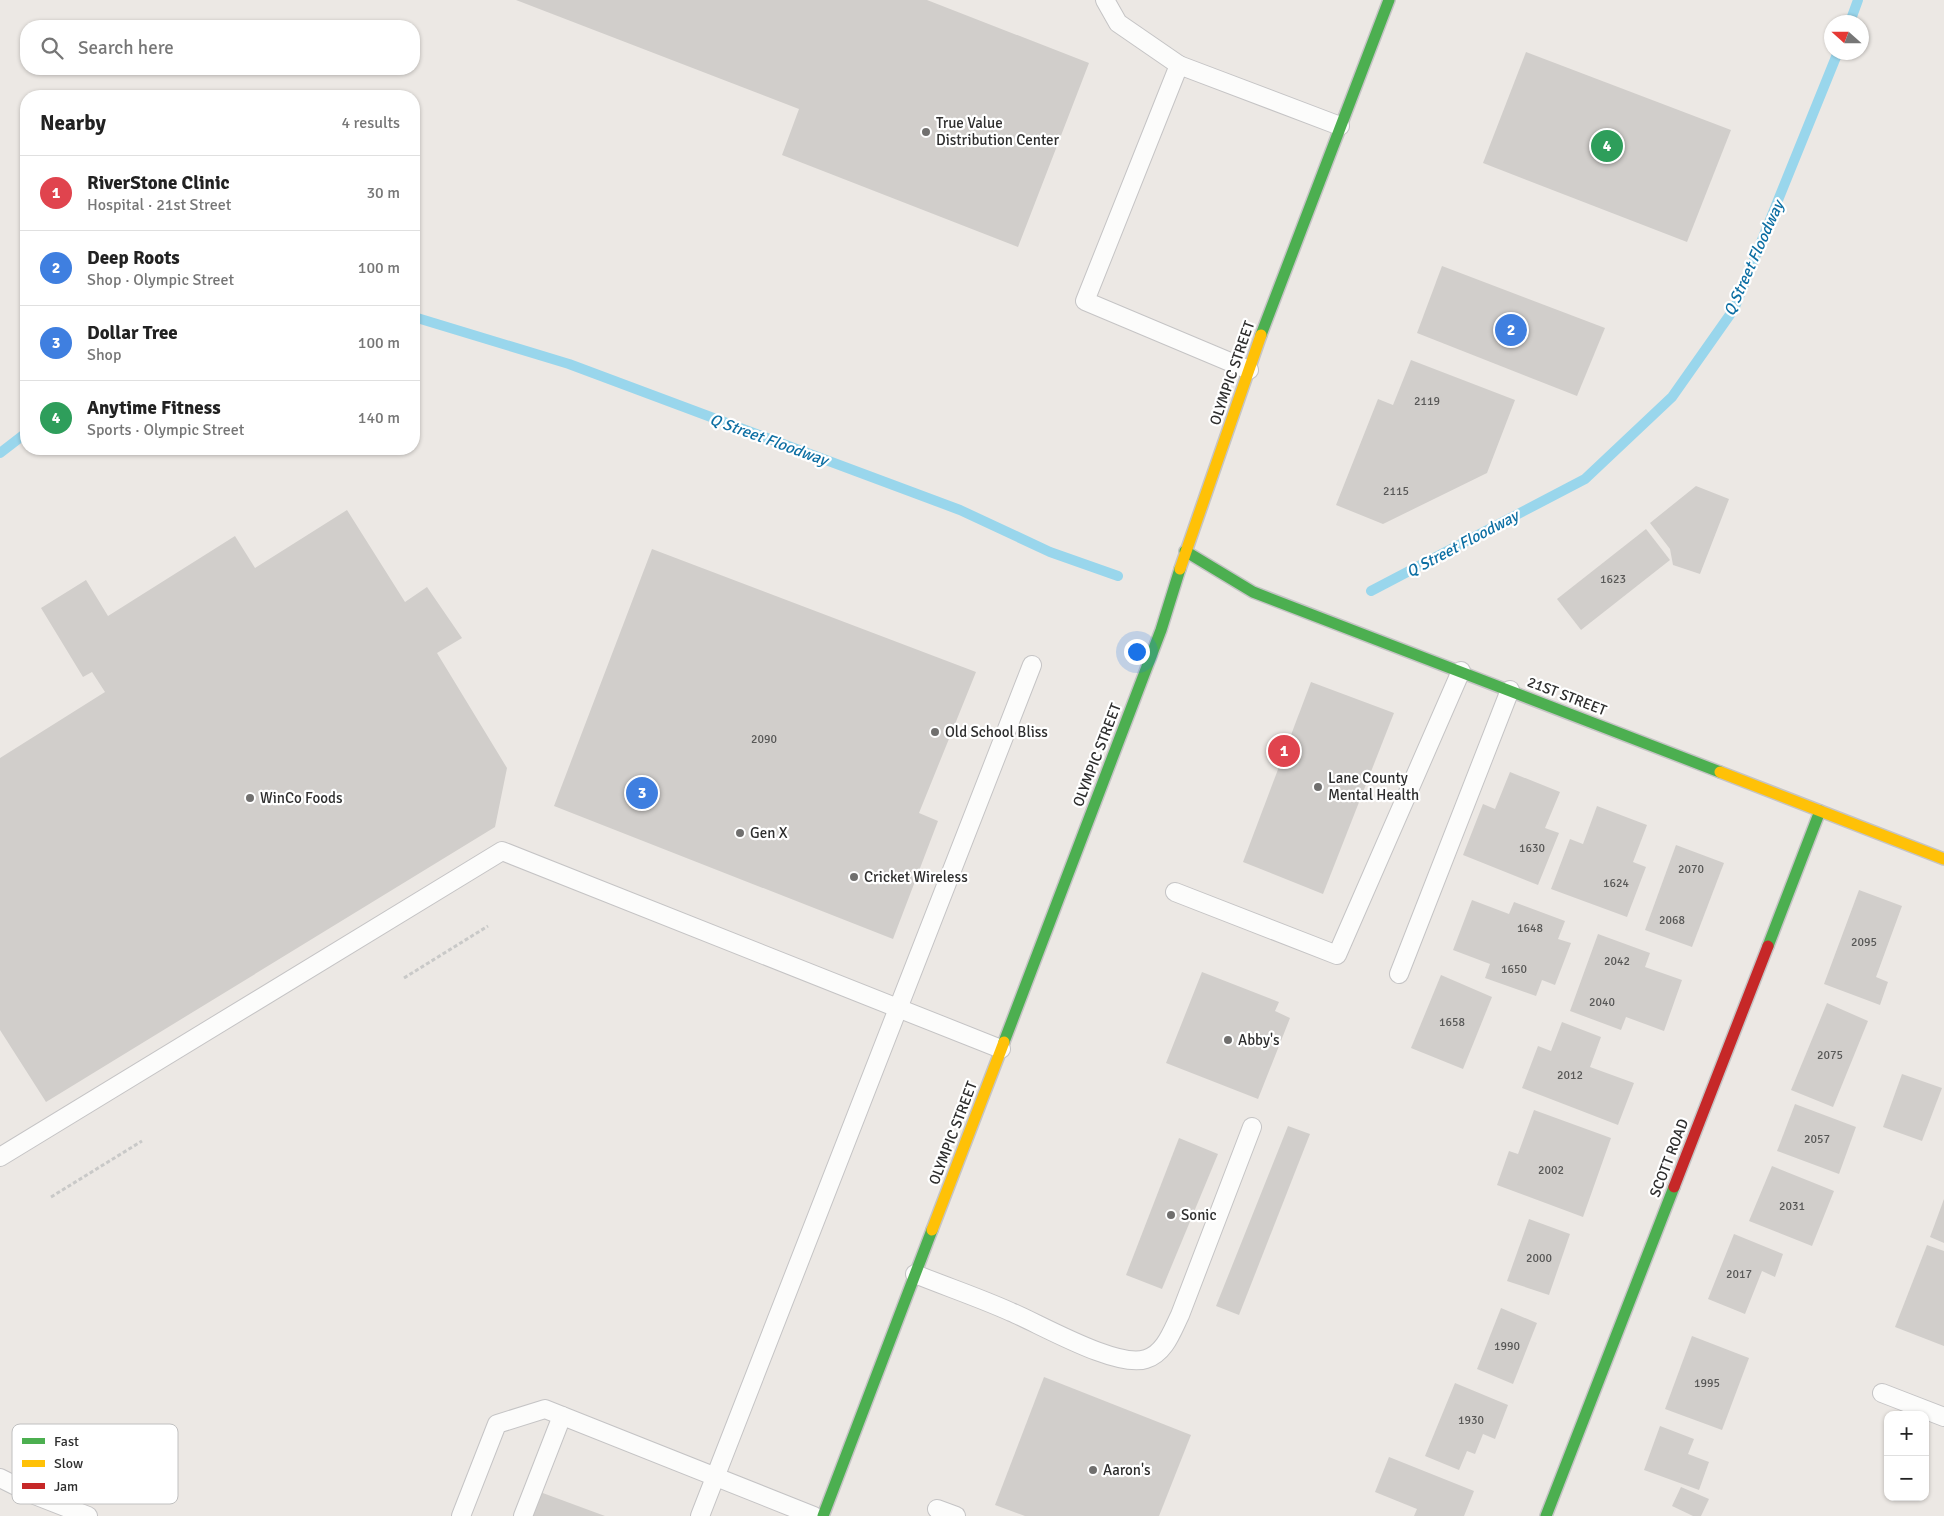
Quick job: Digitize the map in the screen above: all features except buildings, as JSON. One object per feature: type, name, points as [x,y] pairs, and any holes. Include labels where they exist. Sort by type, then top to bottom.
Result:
[{"type":"main road","name":"OLYMPIC STREET","points":[[823,1516],[1161,630],[1185,551],[1282,276],[1389,0]]},
{"type":"main road","name":"21ST STREET","points":[[1185,551],[1254,592],[1944,859]]},
{"type":"main road","name":"SCOTT ROAD","points":[[1546,1516],[1820,811]]},
{"type":"lane","points":[[1105,0],[1118,23],[1179,65],[1340,126]]},
{"type":"lane","points":[[1179,65],[1085,301],[1249,370]]},
{"type":"lane","points":[[700,1516],[1032,665]]},
{"type":"lane","points":[[1175,892],[1337,955],[1461,671]]},
{"type":"lane","points":[[1399,974],[1510,690]]},
{"type":"lane","points":[[0,1157],[502,851],[1001,1049]]},
{"type":"lane","points":[[915,1274],[1012,1312],[1052,1332],[1120,1360],[1146,1359],[1166,1345],[1180,1315],[1252,1127]]},
{"type":"lane","points":[[1882,1393],[1944,1416]]},
{"type":"lane","points":[[462,1516],[497,1424],[546,1409],[814,1516]]},
{"type":"lane","points":[[523,1516],[562,1416]]},
{"type":"lane","points":[[0,1478],[12,1484]]},
{"type":"lane","points":[[57,1504],[88,1516]]},
{"type":"lane","points":[[937,1509],[956,1516]]},
{"type":"path","points":[[404,978],[488,926]]},
{"type":"path","points":[[51,1197],[142,1141]]},
{"type":"waterway","name":"Q Street Floodway","points":[[1853,15],[1858,0]]},
{"type":"waterway","name":"Q Street Floodway","points":[[1371,591],[1585,479],[1672,397],[1734,309],[1835,60]]},
{"type":"waterway","name":"Q Street Floodway","points":[[420,319],[569,364],[960,510],[1050,552],[1118,576]]},
{"type":"waterway","name":"Q Street Floodway","points":[[0,453],[20,438]]},
{"type":"traffic: fast","points":[[1261,335],[1389,0]]},
{"type":"traffic: fast","points":[[1185,551],[1253,592],[1720,772]]},
{"type":"traffic: fast","points":[[1004,1042],[1161,630],[1180,569]]},
{"type":"traffic: fast","points":[[1768,946],[1820,811]]},
{"type":"traffic: fast","points":[[1546,1516],[1674,1187]]},
{"type":"traffic: fast","points":[[823,1516],[932,1230]]},
{"type":"traffic: slow","points":[[1180,569],[1261,335]]},
{"type":"traffic: slow","points":[[1720,772],[1944,859]]},
{"type":"traffic: slow","points":[[932,1230],[1004,1042]]},
{"type":"traffic: jam","points":[[1674,1187],[1768,946]]},
{"type":"place","name":"True Value Distribution Center","points":[[926,132]]},
{"type":"place","name":"Anytime Fitness","points":[[1607,146]]},
{"type":"place","name":"Deep Roots","points":[[1511,330]]},
{"type":"place","name":"Old School Bliss","points":[[935,732]]},
{"type":"place","name":"RiverStone Clinic","points":[[1284,751]]},
{"type":"place","name":"Lane County Mental Health","points":[[1318,787]]},
{"type":"place","name":"Dollar Tree","points":[[642,793]]},
{"type":"place","name":"WinCo Foods","points":[[250,798]]},
{"type":"place","name":"Gen X","points":[[740,833]]},
{"type":"place","name":"Cricket Wireless","points":[[854,877]]},
{"type":"place","name":"Abby's","points":[[1228,1040]]},
{"type":"place","name":"Sonic","points":[[1171,1215]]},
{"type":"place","name":"Aaron's","points":[[1093,1470]]}]
